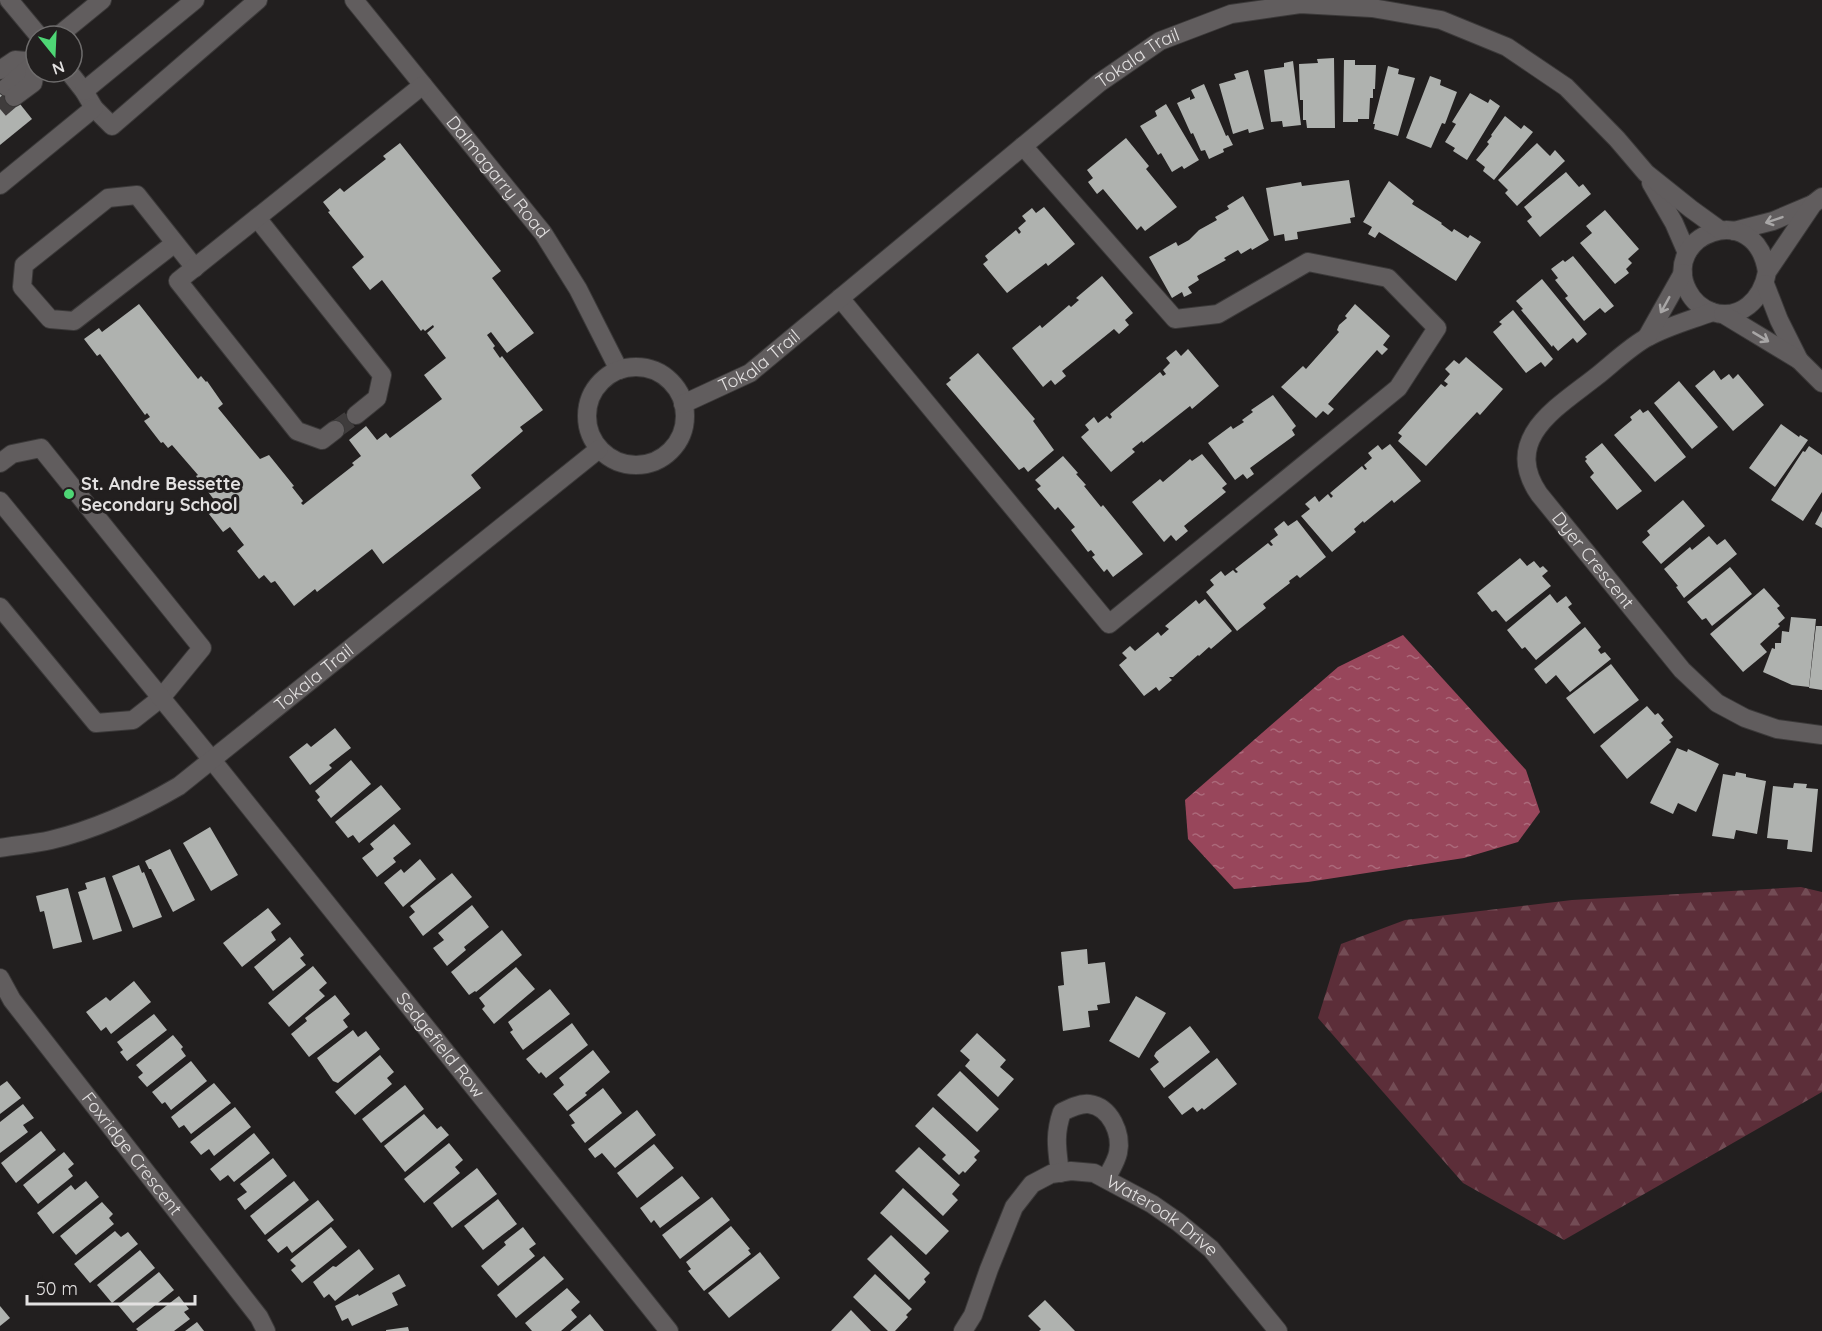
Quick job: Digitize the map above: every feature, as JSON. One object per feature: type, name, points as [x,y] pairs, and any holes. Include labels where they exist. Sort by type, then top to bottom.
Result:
[{"type":"street","points":[[0,3],[4,0]]},
{"type":"street","points":[[9,0],[29,24]]},
{"type":"street","points":[[73,24],[102,0]]},
{"type":"street","points":[[84,91],[195,0]]},
{"type":"street","name":"Dalmagarry Road","points":[[354,0],[543,233],[578,289],[619,370]]},
{"type":"street","points":[[78,84],[94,108],[112,126],[246,4]]},
{"type":"street","name":"Tokala Trail","points":[[683,404],[750,373],[1099,82],[1160,41],[1231,14],[1300,4],[1372,8],[1441,20],[1507,47],[1566,87],[1617,139],[1646,173],[1691,209],[1727,230]]},
{"type":"street","points":[[24,61],[15,60],[7,85],[24,84]]},
{"type":"street","points":[[335,430],[322,440],[297,431],[178,281],[423,85]]},
{"type":"street","points":[[0,185],[94,108]]},
{"type":"street","points":[[840,298],[1109,624],[1398,387],[1437,328],[1388,278],[1308,262],[1218,314],[1175,318],[1023,146]]},
{"type":"street","name":"Tokala Trail","points":[[1646,173],[1674,223],[1687,253]]},
{"type":"street","points":[[175,243],[74,321],[50,319],[22,287],[24,265],[108,198],[137,195],[195,268]]},
{"type":"street","points":[[1817,200],[1773,221],[1707,234],[1695,242],[1687,253],[1683,273],[1685,285],[1691,297],[1700,306],[1718,313],[1799,360],[1822,383]]},
{"type":"street","points":[[1718,313],[1737,312],[1749,306],[1759,296],[1766,278],[1817,200]]},
{"type":"street","points":[[257,218],[382,375],[377,398],[356,415]]},
{"type":"street","points":[[1727,230],[1747,236],[1758,246],[1765,258],[1766,278],[1779,320],[1799,360]]},
{"type":"street","name":"Dyer Crescent","points":[[1647,337],[1683,273]]},
{"type":"street","name":"Dyer Crescent","points":[[1718,313],[1647,337],[1547,416],[1531,435],[1527,449],[1527,466],[1533,484],[1682,669],[1717,702],[1745,718],[1777,729],[1822,735]]},
{"type":"street","points":[[635,367],[651,370],[665,377],[676,389],[683,404],[684,420],[681,436],[672,450],[659,459],[643,465],[627,465],[611,459],[599,449],[590,435],[586,420],[588,404],[594,389],[605,378],[619,370],[635,367]]},
{"type":"street","points":[[0,463],[12,454],[41,448],[202,648],[161,698],[133,720],[96,723],[0,607]]},
{"type":"street","name":"Tokala Trail","points":[[0,848],[48,841],[81,832],[145,806],[179,786],[599,449]]},
{"type":"street","name":"Sedgefield Row","points":[[0,501],[212,760],[669,1331]]},
{"type":"street","name":"Foxridge Crescent","points":[[0,978],[12,1000],[259,1317],[266,1331]]},
{"type":"street","points":[[1060,1173],[1056,1141],[1057,1126],[1062,1112],[1074,1106],[1089,1104],[1104,1110],[1113,1122],[1119,1137],[1118,1154],[1106,1179]]},
{"type":"street","name":"Wateroak Drive","points":[[963,1331],[973,1315],[988,1269],[1014,1206],[1032,1184],[1051,1174],[1071,1171],[1094,1173],[1152,1204],[1178,1222],[1211,1249],[1278,1331]]},
{"type":"green space","points":[[1801,887],[1822,892],[1822,1092],[1564,1240],[1463,1183],[1318,1018],[1341,944],[1405,920],[1572,900]]},
{"type":"water","points":[[1403,635],[1526,770],[1540,812],[1518,842],[1464,858],[1308,882],[1234,889],[1188,839],[1185,800],[1338,667]]},
{"type":"building","points":[[1334,58],[1335,128],[1307,128],[1306,120],[1303,120],[1303,100],[1300,100],[1299,64],[1318,63],[1317,59]]},
{"type":"building","points":[[1344,60],[1355,60],[1355,65],[1376,65],[1375,89],[1373,89],[1373,98],[1370,98],[1369,119],[1343,122]]},
{"type":"building","points":[[1293,61],[1301,125],[1283,127],[1282,121],[1271,122],[1264,70],[1284,67],[1284,63]]},
{"type":"building","points":[[1388,66],[1399,69],[1398,74],[1415,78],[1398,136],[1374,129],[1375,124],[1373,124]]},
{"type":"building","points":[[1248,70],[1264,129],[1249,133],[1248,129],[1233,134],[1219,84],[1236,79],[1234,74]]},
{"type":"building","points":[[1430,76],[1441,80],[1440,85],[1457,92],[1445,124],[1442,123],[1431,148],[1406,138]]},
{"type":"building","points":[[0,79],[32,119],[0,145]]},
{"type":"building","points":[[1204,84],[1226,136],[1228,135],[1233,145],[1209,159],[1205,150],[1201,151],[1193,133],[1191,134],[1177,103],[1190,97],[1190,100],[1195,98],[1191,90]]},
{"type":"building","points":[[1470,93],[1488,103],[1490,99],[1500,106],[1467,160],[1453,151],[1455,148],[1445,142],[1456,124],[1452,122]]},
{"type":"building","points":[[1166,104],[1199,160],[1184,169],[1182,166],[1172,172],[1161,153],[1158,155],[1140,126],[1157,116],[1155,111]]},
{"type":"building","points":[[1505,116],[1521,129],[1524,125],[1533,132],[1494,180],[1483,171],[1485,167],[1476,160],[1489,144],[1487,142],[1491,135]]},
{"type":"building","points":[[1126,138],[1149,166],[1146,169],[1177,207],[1145,231],[1141,226],[1137,230],[1103,189],[1097,194],[1088,182],[1093,178],[1087,170]]},
{"type":"building","points":[[400,143],[501,271],[492,278],[534,333],[507,353],[491,332],[487,335],[500,358],[502,356],[543,410],[520,427],[523,431],[471,475],[481,488],[383,564],[372,549],[317,592],[315,589],[294,606],[275,581],[271,583],[264,575],[259,579],[237,551],[244,545],[230,527],[223,532],[205,509],[215,501],[196,476],[198,475],[172,445],[168,448],[163,442],[161,443],[144,421],[150,417],[147,413],[145,415],[100,354],[97,356],[84,339],[99,328],[102,332],[139,304],[198,379],[201,376],[207,381],[223,404],[218,408],[260,459],[269,455],[294,486],[292,487],[303,501],[301,503],[303,505],[354,465],[352,463],[361,456],[349,440],[366,426],[377,440],[386,433],[390,438],[442,399],[424,375],[446,358],[427,333],[434,327],[433,325],[421,331],[382,280],[370,290],[352,267],[364,257],[328,212],[330,211],[323,202],[340,188],[344,192],[386,159],[383,156]]},
{"type":"building","points":[[1537,143],[1550,156],[1555,150],[1565,161],[1517,206],[1505,193],[1508,190],[1498,180]]},
{"type":"building","points":[[1566,172],[1579,187],[1583,184],[1591,194],[1540,237],[1527,221],[1532,217],[1524,207]]},
{"type":"building","points":[[1349,180],[1355,217],[1350,218],[1351,223],[1297,232],[1298,239],[1285,241],[1284,234],[1274,236],[1266,188],[1301,182],[1302,186]]},
{"type":"building","points":[[1389,181],[1414,201],[1412,204],[1452,232],[1454,229],[1468,238],[1470,235],[1481,242],[1456,281],[1379,232],[1375,238],[1368,234],[1372,227],[1363,222]]},
{"type":"building","points":[[1243,196],[1269,240],[1252,250],[1251,248],[1241,254],[1238,250],[1224,258],[1226,260],[1197,276],[1199,280],[1188,287],[1192,293],[1184,297],[1182,292],[1172,298],[1149,257],[1176,242],[1178,246],[1189,240],[1199,230],[1217,220],[1215,217],[1229,209],[1227,206]]},
{"type":"building","points":[[1044,207],[1075,244],[1048,266],[1046,263],[1007,293],[983,264],[988,260],[985,256],[1016,230],[1019,234],[1021,232],[1018,228],[1026,221],[1022,216],[1032,208],[1036,213]]},
{"type":"building","points":[[1605,210],[1639,249],[1628,259],[1632,263],[1626,269],[1629,273],[1615,284],[1580,243],[1592,233],[1586,226]]},
{"type":"building","points":[[1573,256],[1614,306],[1605,313],[1600,308],[1584,321],[1565,298],[1568,296],[1555,280],[1558,278],[1551,269]]},
{"type":"building","points":[[1102,276],[1133,313],[1125,320],[1129,325],[1119,334],[1114,329],[1062,371],[1066,376],[1055,385],[1051,380],[1043,387],[1012,348],[1040,325],[1042,328],[1069,305],[1071,307],[1079,300],[1076,298]]},
{"type":"building","points":[[1542,279],[1587,334],[1577,343],[1573,338],[1558,351],[1553,345],[1552,347],[1516,301]]},
{"type":"building","points":[[1355,304],[1390,336],[1383,345],[1388,349],[1382,355],[1377,350],[1328,404],[1334,409],[1328,415],[1323,411],[1316,418],[1281,387],[1303,366],[1306,369],[1339,332],[1337,330],[1339,325],[1347,318],[1345,316]]},
{"type":"building","points":[[1513,310],[1553,359],[1545,367],[1541,362],[1526,373],[1493,332],[1502,324],[1499,322]]},
{"type":"building","points":[[1188,349],[1219,386],[1192,409],[1190,406],[1143,443],[1142,441],[1132,449],[1135,452],[1111,472],[1081,437],[1089,430],[1085,425],[1094,417],[1098,423],[1107,416],[1110,419],[1112,417],[1110,414],[1160,372],[1163,376],[1166,374],[1163,370],[1170,363],[1166,358],[1176,350],[1181,356]]},
{"type":"building","points":[[978,353],[1035,419],[1033,421],[1054,450],[1028,472],[1024,467],[1019,470],[946,384],[951,380],[949,378]]},
{"type":"building","points":[[1466,357],[1503,389],[1480,415],[1477,412],[1426,466],[1398,441],[1402,436],[1398,433],[1441,384],[1445,387],[1448,384],[1444,381],[1450,374],[1445,369],[1454,360],[1459,364]]},
{"type":"building","points":[[1714,370],[1721,380],[1729,374],[1733,379],[1738,374],[1764,405],[1733,431],[1695,386]]},
{"type":"building","points":[[1679,381],[1718,427],[1692,449],[1654,403]]},
{"type":"building","points":[[1273,395],[1296,426],[1292,430],[1295,435],[1250,468],[1254,474],[1247,479],[1243,474],[1235,480],[1208,443],[1231,426],[1233,429],[1244,422],[1242,420],[1253,412],[1251,410]]},
{"type":"building","points":[[1640,409],[1643,413],[1648,410],[1686,457],[1655,482],[1614,435],[1632,420],[1630,417]]},
{"type":"building","points":[[1781,424],[1799,437],[1800,435],[1808,440],[1775,487],[1749,468]]},
{"type":"building","points":[[1602,443],[1642,491],[1617,510],[1590,477],[1594,473],[1585,461],[1587,459],[1585,457]]},
{"type":"building","points":[[1390,444],[1421,481],[1394,503],[1392,500],[1364,523],[1363,521],[1354,529],[1356,532],[1332,552],[1301,516],[1310,509],[1305,504],[1315,496],[1319,502],[1328,494],[1331,498],[1333,496],[1330,493],[1362,466],[1365,470],[1367,469],[1364,465],[1372,458],[1368,453],[1378,445],[1382,450]]},
{"type":"building","points":[[1809,446],[1822,455],[1822,492],[1803,521],[1771,500],[1803,451],[1805,452]]},
{"type":"building","points":[[1202,454],[1227,484],[1222,488],[1226,492],[1184,526],[1188,531],[1176,541],[1171,535],[1164,542],[1132,502],[1160,479],[1163,482],[1190,459],[1192,461]]},
{"type":"building","points":[[1063,456],[1078,473],[1076,474],[1086,485],[1084,486],[1101,507],[1103,505],[1143,554],[1113,577],[1107,569],[1104,572],[1092,557],[1095,555],[1091,550],[1088,552],[1071,530],[1075,527],[1058,507],[1055,510],[1037,489],[1041,486],[1035,480]]},
{"type":"building","points":[[1683,500],[1705,526],[1661,564],[1642,542],[1650,535],[1647,531]]},
{"type":"building","points":[[1822,511],[1822,528],[1815,524]]},
{"type":"building","points":[[1297,520],[1326,557],[1300,578],[1297,575],[1289,581],[1290,583],[1263,604],[1266,608],[1237,631],[1206,592],[1214,585],[1210,580],[1221,571],[1225,576],[1233,570],[1238,572],[1235,569],[1268,543],[1273,545],[1270,541],[1278,535],[1274,529],[1284,521],[1288,526]]},
{"type":"building","points":[[1709,536],[1717,545],[1725,539],[1737,554],[1684,598],[1676,587],[1678,586],[1664,569],[1690,547],[1692,550]]},
{"type":"building","points":[[1520,558],[1527,566],[1534,561],[1540,568],[1543,566],[1548,571],[1542,576],[1551,586],[1506,622],[1496,610],[1492,612],[1477,593]]},
{"type":"building","points":[[1730,567],[1752,594],[1712,626],[1706,618],[1702,620],[1687,602]]},
{"type":"building","points":[[1764,588],[1780,606],[1777,608],[1785,618],[1778,624],[1780,626],[1760,644],[1767,652],[1743,672],[1710,634]]},
{"type":"building","points":[[1550,594],[1557,603],[1566,596],[1572,604],[1568,607],[1581,623],[1536,660],[1525,647],[1522,649],[1507,630]]},
{"type":"building","points":[[1205,599],[1232,631],[1211,649],[1209,647],[1198,655],[1173,677],[1169,677],[1172,680],[1159,691],[1156,687],[1144,696],[1119,665],[1127,658],[1122,653],[1130,646],[1135,651],[1158,632],[1161,636],[1169,629],[1165,626],[1196,600],[1199,604]]},
{"type":"building","points":[[1791,617],[1816,619],[1809,687],[1792,685],[1763,672],[1772,648],[1775,649],[1775,643],[1781,643],[1782,631],[1789,632]]},
{"type":"building","points":[[1816,626],[1822,626],[1822,690],[1809,688]]},
{"type":"building","points":[[1585,627],[1601,647],[1598,650],[1601,654],[1605,652],[1611,659],[1570,692],[1556,675],[1546,684],[1534,669]]},
{"type":"building","points":[[1611,664],[1639,700],[1594,734],[1566,698]]},
{"type":"building","points":[[1647,706],[1655,715],[1658,713],[1664,720],[1661,723],[1673,737],[1669,740],[1671,742],[1627,779],[1600,746]]},
{"type":"building","points":[[335,728],[351,748],[329,765],[332,768],[310,785],[289,757],[307,743],[311,747]]},
{"type":"building","points":[[1677,748],[1687,752],[1688,749],[1719,764],[1696,812],[1678,803],[1673,814],[1650,803]]},
{"type":"building","points":[[351,760],[371,784],[331,818],[317,800],[320,797],[315,791]]},
{"type":"building","points":[[1736,772],[1746,774],[1746,777],[1766,781],[1757,834],[1736,830],[1734,839],[1712,836],[1723,774],[1735,776]]},
{"type":"building","points":[[1794,783],[1807,784],[1806,788],[1818,789],[1812,852],[1787,849],[1788,840],[1767,838],[1773,786],[1793,788]]},
{"type":"building","points":[[381,785],[401,809],[359,843],[353,835],[348,838],[335,822]]},
{"type":"building","points":[[394,824],[411,844],[393,858],[396,862],[377,877],[362,858],[374,849],[370,844]]},
{"type":"building","points":[[210,827],[238,875],[211,891],[183,843]]},
{"type":"building","points":[[170,849],[195,900],[173,912],[145,861]]},
{"type":"building","points":[[420,859],[436,879],[403,907],[384,883],[401,869],[404,873]]},
{"type":"building","points":[[139,865],[162,917],[133,928],[112,876]]},
{"type":"building","points":[[452,873],[472,897],[423,936],[409,917],[415,912],[410,906]]},
{"type":"building","points":[[105,877],[122,931],[93,940],[78,892],[87,889],[85,883]]},
{"type":"building","points":[[68,888],[82,942],[53,949],[44,911],[40,912],[36,896]]},
{"type":"building","points":[[472,905],[489,927],[464,947],[466,950],[447,966],[433,948],[444,940],[438,933]]},
{"type":"building","points":[[268,908],[281,924],[271,932],[276,940],[242,967],[223,943]]},
{"type":"building","points":[[502,930],[522,955],[476,992],[469,995],[451,972]]},
{"type":"building","points":[[290,937],[304,955],[300,958],[306,965],[273,991],[254,967]]},
{"type":"building","points":[[1087,949],[1088,964],[1105,962],[1110,1003],[1097,1005],[1098,1010],[1088,1011],[1090,1027],[1063,1031],[1058,986],[1064,985],[1061,952]]},
{"type":"building","points":[[313,966],[327,983],[319,990],[325,996],[289,1027],[268,1003]]},
{"type":"building","points":[[516,967],[535,989],[494,1024],[482,1009],[485,1006],[479,998]]},
{"type":"building","points":[[134,981],[151,1002],[111,1034],[106,1027],[101,1031],[86,1012],[106,997],[110,1001]]},
{"type":"building","points":[[550,989],[570,1014],[523,1050],[510,1032],[513,1030],[508,1022]]},
{"type":"building","points":[[335,995],[350,1014],[343,1020],[348,1027],[309,1057],[291,1034],[307,1021],[305,1018]]},
{"type":"building","points":[[1136,996],[1166,1013],[1139,1058],[1109,1041]]},
{"type":"building","points":[[154,1014],[167,1030],[127,1061],[120,1052],[123,1050],[117,1042]]},
{"type":"building","points":[[572,1023],[588,1045],[546,1078],[541,1072],[539,1074],[526,1059]]},
{"type":"building","points":[[1190,1026],[1210,1052],[1164,1088],[1150,1069],[1159,1062],[1154,1056]]},
{"type":"building","points":[[353,1030],[358,1037],[366,1031],[380,1049],[338,1083],[333,1081],[317,1058]]},
{"type":"building","points":[[977,1033],[1006,1060],[1000,1067],[1014,1079],[998,1097],[965,1066],[970,1060],[960,1051]]},
{"type":"building","points":[[173,1035],[183,1047],[181,1049],[186,1056],[147,1087],[138,1077],[143,1073],[136,1065]]},
{"type":"building","points":[[593,1050],[610,1072],[567,1111],[553,1094],[564,1085],[559,1078]]},
{"type":"building","points":[[380,1055],[394,1072],[387,1078],[392,1084],[355,1115],[335,1092]]},
{"type":"building","points":[[1217,1058],[1237,1084],[1204,1110],[1202,1108],[1197,1112],[1193,1107],[1182,1115],[1168,1097]]},
{"type":"building","points":[[191,1061],[207,1081],[171,1110],[165,1102],[162,1104],[152,1092]]},
{"type":"building","points":[[960,1071],[999,1109],[977,1132],[937,1095]]},
{"type":"building","points":[[7,1081],[21,1098],[0,1114],[0,1086]]},
{"type":"building","points":[[214,1083],[231,1103],[191,1134],[184,1125],[179,1128],[171,1117]]},
{"type":"building","points":[[405,1085],[424,1109],[381,1143],[362,1119]]},
{"type":"building","points":[[603,1088],[622,1113],[585,1143],[571,1125],[575,1123],[569,1115]]},
{"type":"building","points":[[23,1104],[34,1118],[23,1125],[28,1132],[0,1153],[0,1122]]},
{"type":"building","points":[[235,1107],[251,1127],[214,1156],[209,1149],[201,1155],[190,1142]]},
{"type":"building","points":[[933,1107],[980,1151],[974,1157],[977,1160],[965,1173],[963,1171],[959,1175],[942,1159],[946,1155],[915,1126]]},
{"type":"building","points":[[637,1110],[656,1135],[615,1168],[602,1153],[595,1158],[588,1149]]},
{"type":"building","points":[[424,1114],[437,1129],[441,1126],[449,1135],[405,1172],[384,1146]]},
{"type":"building","points":[[41,1131],[56,1150],[16,1183],[1,1163]]},
{"type":"building","points":[[254,1133],[270,1153],[234,1182],[228,1175],[220,1181],[210,1169]]},
{"type":"building","points":[[449,1143],[463,1160],[455,1167],[460,1173],[424,1203],[404,1179]]},
{"type":"building","points":[[654,1144],[674,1168],[637,1198],[617,1173]]},
{"type":"building","points":[[919,1147],[960,1185],[952,1194],[958,1200],[943,1216],[895,1171]]},
{"type":"building","points":[[64,1152],[74,1164],[68,1169],[73,1176],[38,1204],[23,1185]]},
{"type":"building","points":[[273,1158],[287,1176],[245,1210],[237,1199],[247,1192],[240,1184]]},
{"type":"building","points":[[477,1168],[497,1194],[452,1228],[433,1203]]},
{"type":"building","points":[[682,1176],[700,1198],[660,1228],[654,1220],[651,1223],[640,1208]]},
{"type":"building","points":[[86,1181],[99,1197],[53,1234],[37,1213],[71,1185],[75,1190]]},
{"type":"building","points":[[294,1181],[309,1200],[265,1235],[250,1216]]},
{"type":"building","points":[[903,1188],[949,1231],[926,1255],[880,1213]]},
{"type":"building","points":[[712,1197],[730,1220],[680,1259],[662,1235]]},
{"type":"building","points":[[498,1199],[517,1224],[483,1250],[464,1226]]},
{"type":"building","points":[[318,1200],[334,1220],[292,1253],[287,1246],[278,1253],[267,1240]]},
{"type":"building","points":[[102,1202],[113,1214],[109,1218],[114,1224],[76,1255],[60,1236]]},
{"type":"building","points":[[731,1226],[750,1249],[748,1250],[751,1254],[704,1291],[688,1271],[691,1269],[686,1262]]},
{"type":"building","points":[[331,1227],[347,1247],[302,1283],[291,1270],[296,1266],[290,1260]]},
{"type":"building","points":[[523,1227],[536,1244],[529,1249],[535,1256],[498,1286],[481,1266],[506,1245],[504,1242]]},
{"type":"building","points":[[115,1231],[121,1237],[128,1232],[138,1244],[90,1283],[74,1264]]},
{"type":"building","points":[[891,1235],[930,1273],[924,1279],[926,1282],[909,1300],[867,1259]]},
{"type":"building","points":[[359,1249],[374,1269],[335,1301],[329,1294],[324,1298],[313,1282]]},
{"type":"building","points":[[140,1250],[155,1268],[112,1303],[97,1285]]},
{"type":"building","points":[[760,1252],[780,1278],[729,1318],[708,1293]]},
{"type":"building","points":[[544,1256],[564,1279],[516,1318],[497,1295]]},
{"type":"building","points":[[159,1272],[174,1290],[133,1323],[118,1305]]},
{"type":"building","points":[[399,1274],[406,1286],[392,1293],[398,1305],[352,1326],[348,1318],[342,1321],[335,1306]]},
{"type":"building","points":[[875,1274],[912,1309],[895,1331],[888,1331],[853,1297]]},
{"type":"building","points":[[567,1288],[580,1302],[571,1310],[577,1317],[561,1331],[532,1331],[525,1323]]},
{"type":"building","points":[[179,1296],[189,1309],[184,1312],[190,1319],[174,1331],[138,1331],[136,1329]]},
{"type":"building","points":[[1045,1300],[1075,1331],[1039,1331],[1041,1329],[1028,1316]]},
{"type":"building","points":[[0,1306],[10,1318],[0,1326]]},
{"type":"building","points":[[851,1310],[871,1331],[831,1331]]},
{"type":"building","points":[[590,1314],[604,1331],[570,1331]]},
{"type":"building","points":[[197,1322],[204,1331],[185,1331]]},
{"type":"building","points":[[408,1327],[409,1331],[386,1331],[386,1330]]},
{"type":"tunnel","points":[[0,109],[14,97]]},
{"type":"tunnel","points":[[335,430],[356,415]]},
{"type":"place","name":"St. Andre Bessette Secondary School","points":[[69,494]]}]
